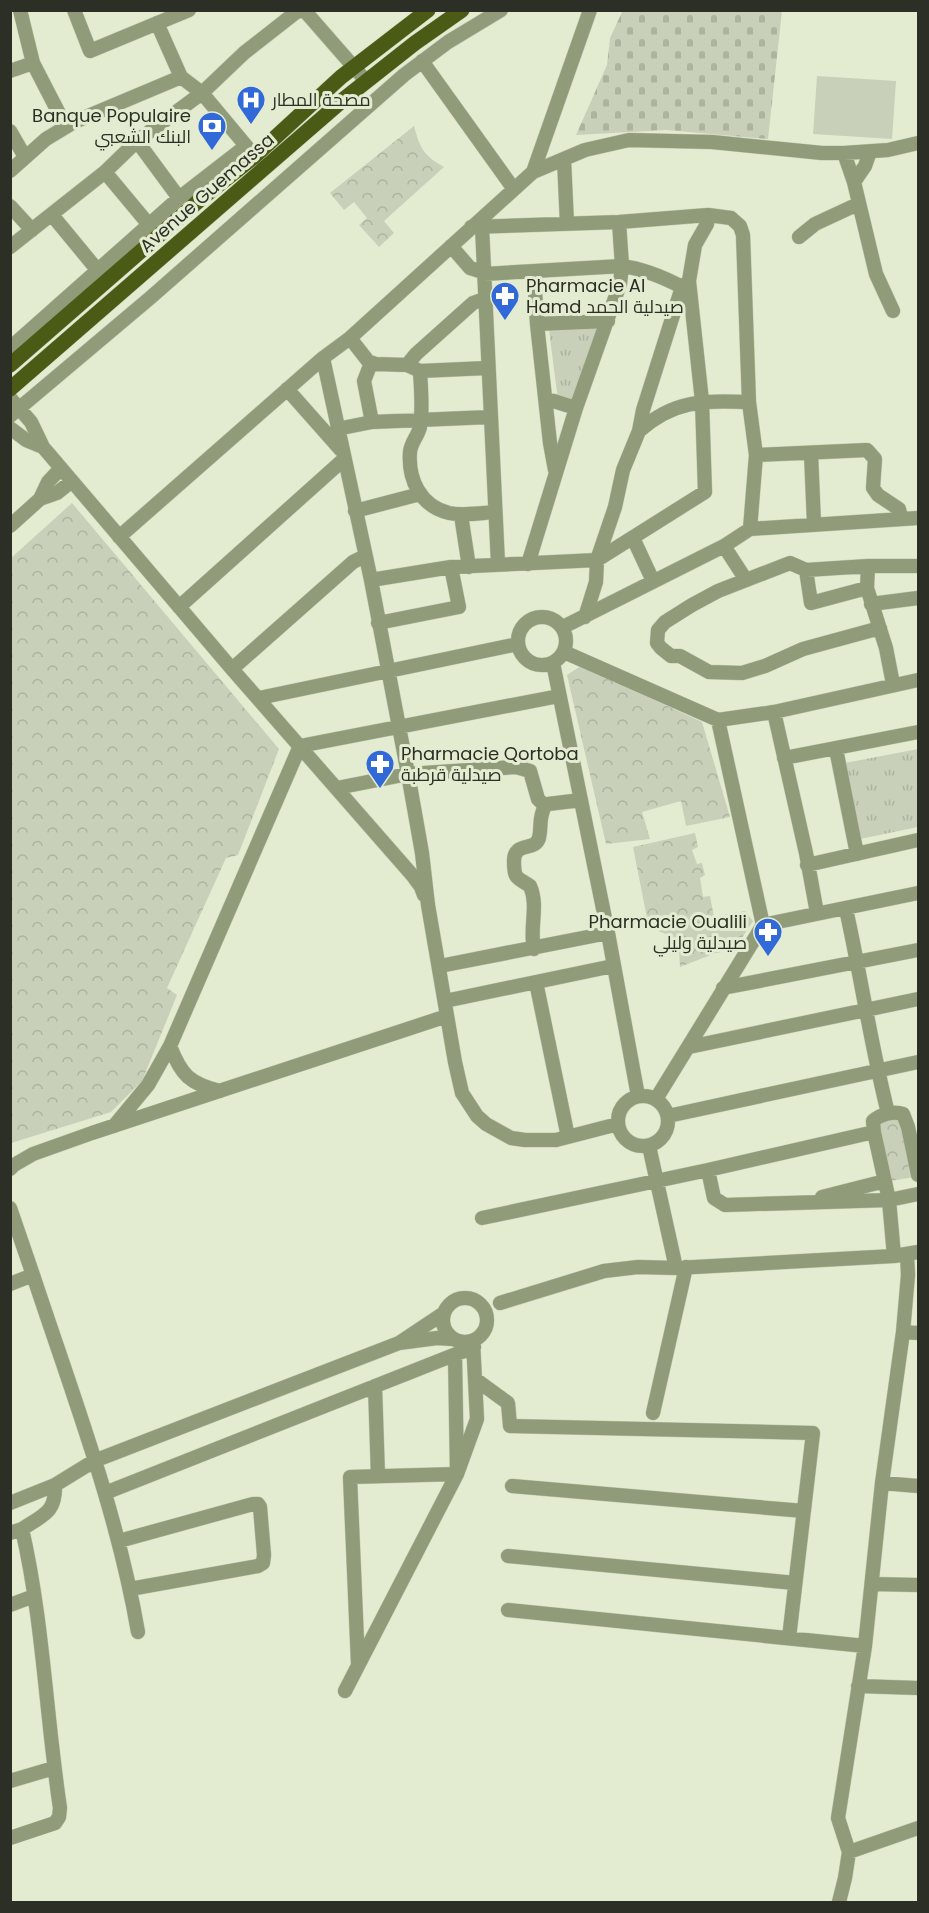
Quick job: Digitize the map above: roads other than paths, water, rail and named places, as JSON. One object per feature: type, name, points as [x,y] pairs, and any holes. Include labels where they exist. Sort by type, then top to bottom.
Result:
[{"type":"main road","name":"Avenue Guemassa","points":[[10,365],[194,205],[250,152],[352,67],[428,10]]},
{"type":"main road","name":"Avenue Guemassa","points":[[10,389],[366,81],[462,10]]},
{"type":"street","points":[[20,10],[33,63],[66,128]]},
{"type":"street","points":[[74,10],[90,51],[189,10]]},
{"type":"street","points":[[10,247],[105,172],[137,141],[202,93],[244,53],[295,13],[303,10],[366,81]]},
{"type":"street","points":[[428,905],[422,887],[413,876],[232,669],[43,447],[31,422],[14,408],[150,298],[422,61],[501,10]]},
{"type":"street","points":[[532,172],[590,10]]},
{"type":"street","points":[[10,348],[61,302],[99,272],[180,198],[250,152],[202,93],[181,77],[157,23]]},
{"type":"street","points":[[422,61],[513,188]]},
{"type":"street","points":[[10,71],[33,63]]},
{"type":"street","points":[[10,171],[46,139],[83,118],[181,77]]},
{"type":"street","points":[[10,131],[25,157]]},
{"type":"street","points":[[119,537],[322,358],[350,338],[451,246],[476,227],[513,188],[532,172],[585,150],[629,140],[712,142],[844,153],[870,152],[918,143]]},
{"type":"street","points":[[137,141],[180,198]]},
{"type":"street","points":[[854,182],[865,166],[870,152]]},
{"type":"street","points":[[844,153],[854,182],[876,274],[894,310]]},
{"type":"street","points":[[564,159],[567,224]]},
{"type":"street","points":[[105,172],[150,226]]},
{"type":"street","points":[[799,237],[815,224],[858,204]]},
{"type":"street","points":[[10,206],[32,230]]},
{"type":"street","points":[[52,215],[99,272]]},
{"type":"street","points":[[476,227],[619,222],[708,215],[731,218],[740,226],[743,235],[749,402],[756,455],[750,529]]},
{"type":"street","points":[[585,617],[596,582],[597,560],[615,507],[623,470],[639,431],[643,410],[686,284],[695,245],[707,224],[708,215]]},
{"type":"street","points":[[528,564],[576,408],[620,284],[622,266],[619,222]]},
{"type":"street","points":[[476,227],[484,273],[498,564]]},
{"type":"street","points":[[451,246],[470,268],[484,273],[622,266],[636,268],[686,284]]},
{"type":"street","points":[[534,272],[537,324],[550,443],[556,471]]},
{"type":"street","points":[[371,580],[451,567],[597,560],[705,492],[702,401],[686,284]]},
{"type":"street","points":[[484,299],[473,303],[416,354],[414,368],[421,419],[418,434],[412,442],[410,451],[411,476],[426,501],[440,509],[461,515],[495,512]]},
{"type":"street","points":[[537,324],[608,321]]},
{"type":"street","points":[[350,338],[371,363],[414,368],[487,368]]},
{"type":"street","points":[[322,358],[371,580],[387,673],[399,725],[462,1093],[477,1116],[511,1138],[540,1141],[568,1137],[618,1124]]},
{"type":"street","points":[[371,363],[364,381],[372,422]]},
{"type":"street","points":[[287,389],[342,455]]},
{"type":"street","points":[[547,399],[576,408]]},
{"type":"street","points":[[639,431],[667,411],[702,401],[749,402]]},
{"type":"street","points":[[337,429],[372,422],[490,417]]},
{"type":"street","points":[[10,428],[26,440],[43,447]]},
{"type":"street","points":[[756,455],[860,449],[871,452],[875,464],[873,488],[878,495],[899,509],[901,518]]},
{"type":"street","points":[[812,453],[814,524]]},
{"type":"street","points":[[179,607],[342,455]]},
{"type":"street","points":[[10,526],[40,499],[48,482],[61,468]]},
{"type":"street","points":[[40,499],[57,494],[72,481]]},
{"type":"street","points":[[355,511],[420,494]]},
{"type":"street","points":[[461,515],[469,567]]},
{"type":"street","points":[[563,627],[724,546],[750,529],[918,518]]},
{"type":"street","points":[[633,537],[653,581]]},
{"type":"street","points":[[724,546],[746,580]]},
{"type":"street","points":[[232,669],[353,562],[365,556]]},
{"type":"street","points":[[880,628],[803,649],[765,666],[742,673],[709,672],[680,656],[671,656],[657,643],[657,634],[666,622],[717,591],[790,563],[806,570],[868,566],[918,567]]},
{"type":"street","points":[[868,566],[867,588],[880,628],[893,684]]},
{"type":"street","points":[[378,623],[459,607],[451,567]]},
{"type":"street","points":[[806,570],[812,603],[867,588]]},
{"type":"street","points":[[872,604],[918,598]]},
{"type":"street","points":[[546,617],[556,620],[563,627],[567,638],[564,652],[553,663],[542,665],[531,662],[523,655],[518,644],[521,630],[531,619],[546,617]]},
{"type":"street","points":[[259,698],[518,644]]},
{"type":"street","points":[[564,652],[718,720],[774,712],[918,680]]},
{"type":"street","points":[[553,663],[608,933],[638,1096]]},
{"type":"street","points":[[300,746],[399,725],[559,696]]},
{"type":"street","points":[[774,712],[817,913]]},
{"type":"street","points":[[656,1099],[763,925],[718,720]]},
{"type":"street","points":[[784,759],[918,732]]},
{"type":"street","points":[[114,1126],[148,1085],[170,1046],[300,746]]},
{"type":"street","points":[[836,749],[856,854]]},
{"type":"street","points":[[338,788],[408,774],[525,768],[534,778],[538,799],[545,806]]},
{"type":"street","points":[[534,949],[531,931],[534,896],[530,886],[515,875],[514,856],[516,851],[536,843],[539,838],[539,820],[545,806],[581,800]]},
{"type":"street","points":[[807,865],[918,840]]},
{"type":"street","points":[[763,925],[918,893]]},
{"type":"street","points":[[846,909],[888,1113]]},
{"type":"street","points":[[440,966],[608,933]]},
{"type":"street","points":[[723,988],[918,950]]},
{"type":"street","points":[[445,1001],[613,966]]},
{"type":"street","points":[[536,982],[568,1137]]},
{"type":"street","points":[[689,1047],[918,999]]},
{"type":"street","points":[[10,1169],[33,1154],[447,1016]]},
{"type":"street","points":[[170,1046],[176,1062],[189,1080],[220,1091]]},
{"type":"street","points":[[668,1116],[918,1062]]},
{"type":"street","points":[[638,1096],[656,1099],[663,1105],[668,1116],[668,1128],[664,1135],[649,1146],[630,1143],[622,1135],[618,1124],[619,1113],[623,1106],[638,1096]]},
{"type":"street","points":[[839,1902],[849,1852],[838,1818],[865,1646],[908,1275],[906,1254],[889,1200],[873,1121],[888,1113],[897,1112],[903,1114],[913,1126],[918,1175]]},
{"type":"street","points":[[482,1218],[874,1132]]},
{"type":"street","points":[[649,1146],[656,1180],[681,1268],[653,1413]]},
{"type":"street","points":[[708,1170],[714,1198],[725,1205],[889,1200],[918,1194]]},
{"type":"street","points":[[813,1203],[821,1198],[885,1181]]},
{"type":"street","points":[[10,1208],[105,1493],[119,1541],[138,1632]]},
{"type":"street","points":[[10,1503],[55,1485],[94,1461],[399,1343],[444,1313],[452,1302],[465,1298],[500,1303],[604,1271],[638,1267],[681,1268],[906,1254]]},
{"type":"street","points":[[10,1284],[33,1275]]},
{"type":"street","points":[[472,1299],[483,1307],[486,1313],[486,1326]]},
{"type":"street","points":[[105,1493],[454,1355],[474,1344],[484,1332],[491,1315],[500,1303]]},
{"type":"street","points":[[444,1313],[444,1327],[452,1339]]},
{"type":"street","points":[[903,1332],[918,1333]]},
{"type":"street","points":[[399,1343],[437,1338],[474,1344]]},
{"type":"street","points":[[345,1690],[457,1474],[477,1419],[474,1344]]},
{"type":"street","points":[[454,1355],[457,1474]]},
{"type":"street","points":[[475,1379],[508,1403],[510,1426],[813,1433],[789,1638]]},
{"type":"street","points":[[375,1386],[378,1476]]},
{"type":"street","points":[[358,1664],[351,1477],[457,1474]]},
{"type":"street","points":[[882,1484],[918,1486]]},
{"type":"street","points":[[10,1838],[46,1827],[55,1823],[59,1817],[60,1808],[34,1596],[16,1531],[50,1510],[55,1499],[55,1485]]},
{"type":"street","points":[[512,1486],[804,1511]]},
{"type":"street","points":[[119,1541],[255,1503],[260,1508],[263,1563],[258,1566],[130,1589]]},
{"type":"street","points":[[508,1556],[795,1583]]},
{"type":"street","points":[[872,1584],[918,1585]]},
{"type":"street","points":[[10,1605],[34,1596]]},
{"type":"street","points":[[507,1610],[865,1646]]},
{"type":"street","points":[[858,1686],[918,1688]]},
{"type":"street","points":[[10,1781],[54,1768]]},
{"type":"street","points":[[849,1852],[918,1828]]},
{"type":"place","name":"مصحة المطار","points":[[251,126]]},
{"type":"place","name":"Banque Populaire البنك الشعبي","points":[[212,152]]},
{"type":"place","name":"Pharmacie Al Hamd صيدلية الحمد","points":[[505,322]]},
{"type":"place","name":"Pharmacie Qortoba صيدلية قرطبة","points":[[380,790]]},
{"type":"place","name":"Pharmacie Oualili صيدلية وليلي","points":[[768,958]]}]
